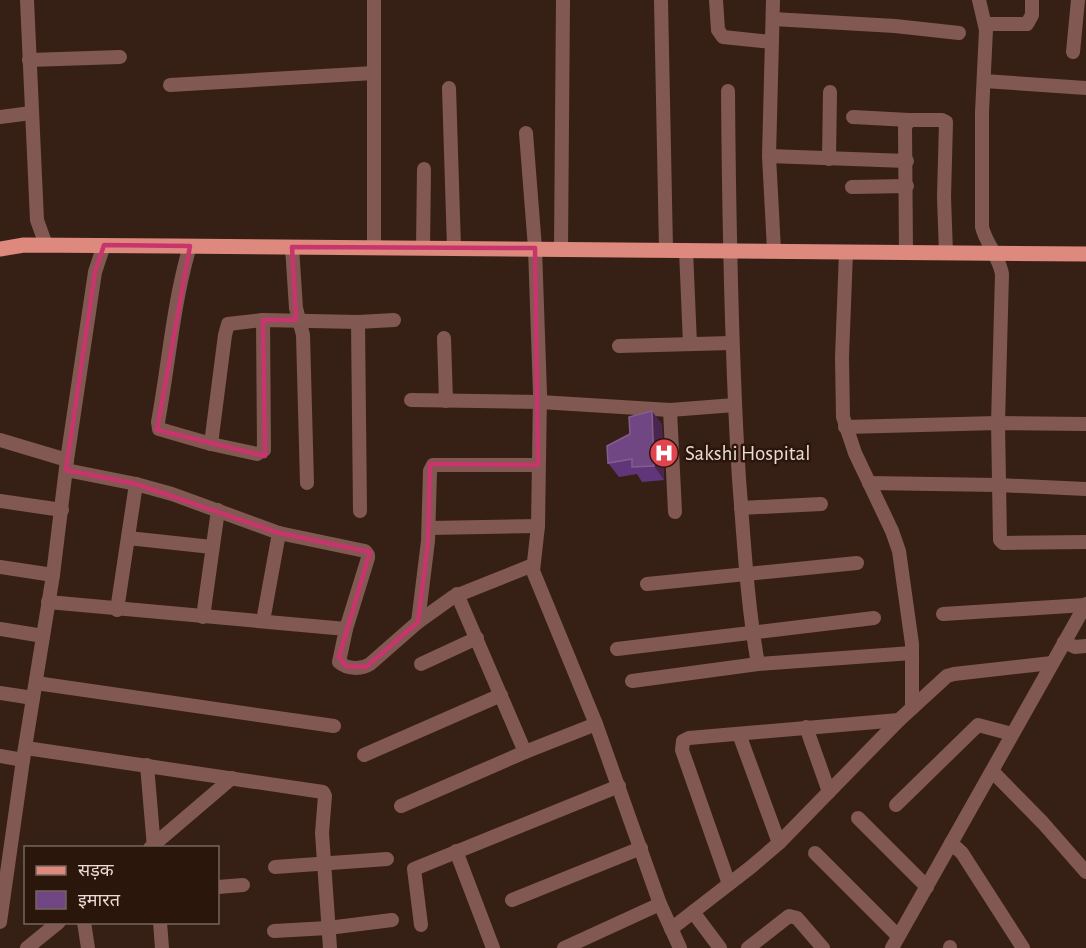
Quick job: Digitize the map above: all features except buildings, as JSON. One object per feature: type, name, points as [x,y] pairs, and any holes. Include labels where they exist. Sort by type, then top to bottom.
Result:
[{"type":"main road","points":[[0,241],[24,245],[1086,254]]},
{"type":"main road","points":[[0,249],[24,245]]},
{"type":"street","points":[[27,0],[37,220],[46,245]]},
{"type":"street","points":[[374,0],[374,248]]},
{"type":"street","points":[[561,248],[563,0]]},
{"type":"street","points":[[662,0],[666,249]]},
{"type":"street","points":[[716,0],[717,30],[723,37],[772,42]]},
{"type":"street","points":[[773,0],[769,156],[774,250]]},
{"type":"street","points":[[979,0],[985,24],[982,227],[996,253],[1002,274],[998,423],[1001,542],[1086,542]]},
{"type":"street","points":[[985,24],[1027,24],[1032,15],[1032,0]]},
{"type":"street","points":[[1072,52],[1081,9]]},
{"type":"street","points":[[773,19],[895,26],[959,33]]},
{"type":"street","points":[[29,60],[120,57]]},
{"type":"street","points":[[170,85],[374,74]]},
{"type":"street","points":[[984,81],[1086,88]]},
{"type":"street","points":[[449,88],[454,248]]},
{"type":"street","points":[[728,92],[729,251],[735,405],[746,573],[758,664]]},
{"type":"street","points":[[829,159],[830,92]]},
{"type":"street","points":[[0,117],[32,113]]},
{"type":"street","points":[[853,117],[942,120],[946,123],[944,206],[946,253]]},
{"type":"street","points":[[906,253],[905,127],[909,120]]},
{"type":"street","points":[[526,133],[534,248],[540,402],[538,526],[533,566],[536,580],[596,724],[660,904],[680,948]]},
{"type":"street","points":[[769,156],[907,161]]},
{"type":"street","points":[[423,248],[424,169]]},
{"type":"street","points":[[852,187],[907,186]]},
{"type":"street","points":[[0,922],[53,575],[66,465],[94,272],[104,245]]},
{"type":"street","points":[[190,246],[181,281],[158,426],[163,432],[257,454],[264,450],[263,320]]},
{"type":"street","points":[[292,248],[296,308],[303,335],[307,483]]},
{"type":"street","points":[[686,250],[690,344]]},
{"type":"street","points":[[846,252],[842,408],[845,427],[899,551],[912,653],[912,708]]},
{"type":"street","points":[[211,444],[225,335],[230,322],[394,320]]},
{"type":"street","points":[[358,322],[360,511]]},
{"type":"street","points":[[444,338],[446,401]]},
{"type":"street","points":[[620,346],[732,343]]},
{"type":"street","points":[[411,400],[540,402],[670,410],[735,405]]},
{"type":"street","points":[[670,410],[675,512]]},
{"type":"street","points":[[845,427],[998,423],[1086,424]]},
{"type":"street","points":[[0,440],[66,465],[218,510],[279,533],[368,553],[339,662],[346,666],[361,668],[370,664],[418,622],[458,594],[533,566]]},
{"type":"street","points":[[418,622],[429,528],[430,471],[433,465],[538,465]]},
{"type":"street","points":[[869,483],[1086,489]]},
{"type":"street","points":[[117,610],[136,484]]},
{"type":"street","points":[[0,501],[62,510]]},
{"type":"street","points":[[741,508],[821,504]]},
{"type":"street","points":[[204,617],[218,510]]},
{"type":"street","points":[[429,528],[538,526]]},
{"type":"street","points":[[263,621],[279,533]]},
{"type":"street","points":[[128,538],[212,547]]},
{"type":"street","points":[[647,584],[857,563]]},
{"type":"street","points":[[0,567],[53,575]]},
{"type":"street","points":[[458,594],[525,752]]},
{"type":"street","points":[[48,602],[346,629]]},
{"type":"street","points":[[815,853],[895,942],[927,886],[955,846],[995,774],[1012,734],[1052,663],[1073,645],[1086,604],[943,615]]},
{"type":"street","points":[[617,649],[874,618]]},
{"type":"street","points":[[0,629],[43,636]]},
{"type":"street","points":[[421,664],[477,638]]},
{"type":"street","points":[[632,681],[758,664],[912,653]]},
{"type":"street","points":[[671,929],[778,843],[940,681],[954,674],[1052,663]]},
{"type":"street","points":[[36,683],[334,726]]},
{"type":"street","points":[[0,693],[33,698]]},
{"type":"street","points":[[364,755],[501,695]]},
{"type":"street","points":[[729,884],[681,745],[689,738],[899,720]]},
{"type":"street","points":[[401,806],[596,724]]},
{"type":"street","points":[[896,805],[978,725],[1012,734]]},
{"type":"street","points":[[806,727],[829,792]]},
{"type":"street","points":[[739,734],[778,843]]},
{"type":"street","points":[[0,756],[24,754],[147,765],[320,790],[324,793],[323,864],[330,948]]},
{"type":"street","points":[[147,765],[152,846]]},
{"type":"street","points":[[995,774],[1086,872]]},
{"type":"street","points":[[152,846],[232,778]]},
{"type":"street","points":[[421,925],[414,869],[619,786]]},
{"type":"street","points":[[858,818],[927,886]]},
{"type":"street","points":[[955,846],[1023,948]]},
{"type":"street","points":[[512,900],[641,848]]},
{"type":"street","points":[[456,851],[493,948]]},
{"type":"street","points":[[275,867],[387,859]]},
{"type":"street","points":[[219,887],[243,885]]},
{"type":"street","points":[[564,948],[660,904]]},
{"type":"street","points":[[693,912],[720,948]]},
{"type":"street","points":[[748,948],[789,915],[797,918],[823,948]]},
{"type":"street","points":[[274,931],[328,928],[392,920]]},
{"type":"street","points":[[27,948],[57,924]]},
{"type":"street","points":[[84,924],[88,948]]},
{"type":"street","points":[[160,924],[162,948]]},
{"type":"highlighted area","points":[[104,245],[190,246],[157,430],[265,456],[263,320],[296,320],[292,247],[535,248],[538,465],[430,464],[428,541],[418,622],[366,667],[346,666],[339,657],[370,552],[279,533],[136,484],[66,470],[95,272]]},
{"type":"place","name":"Sakshi Hospital","points":[[664,453]]}]
